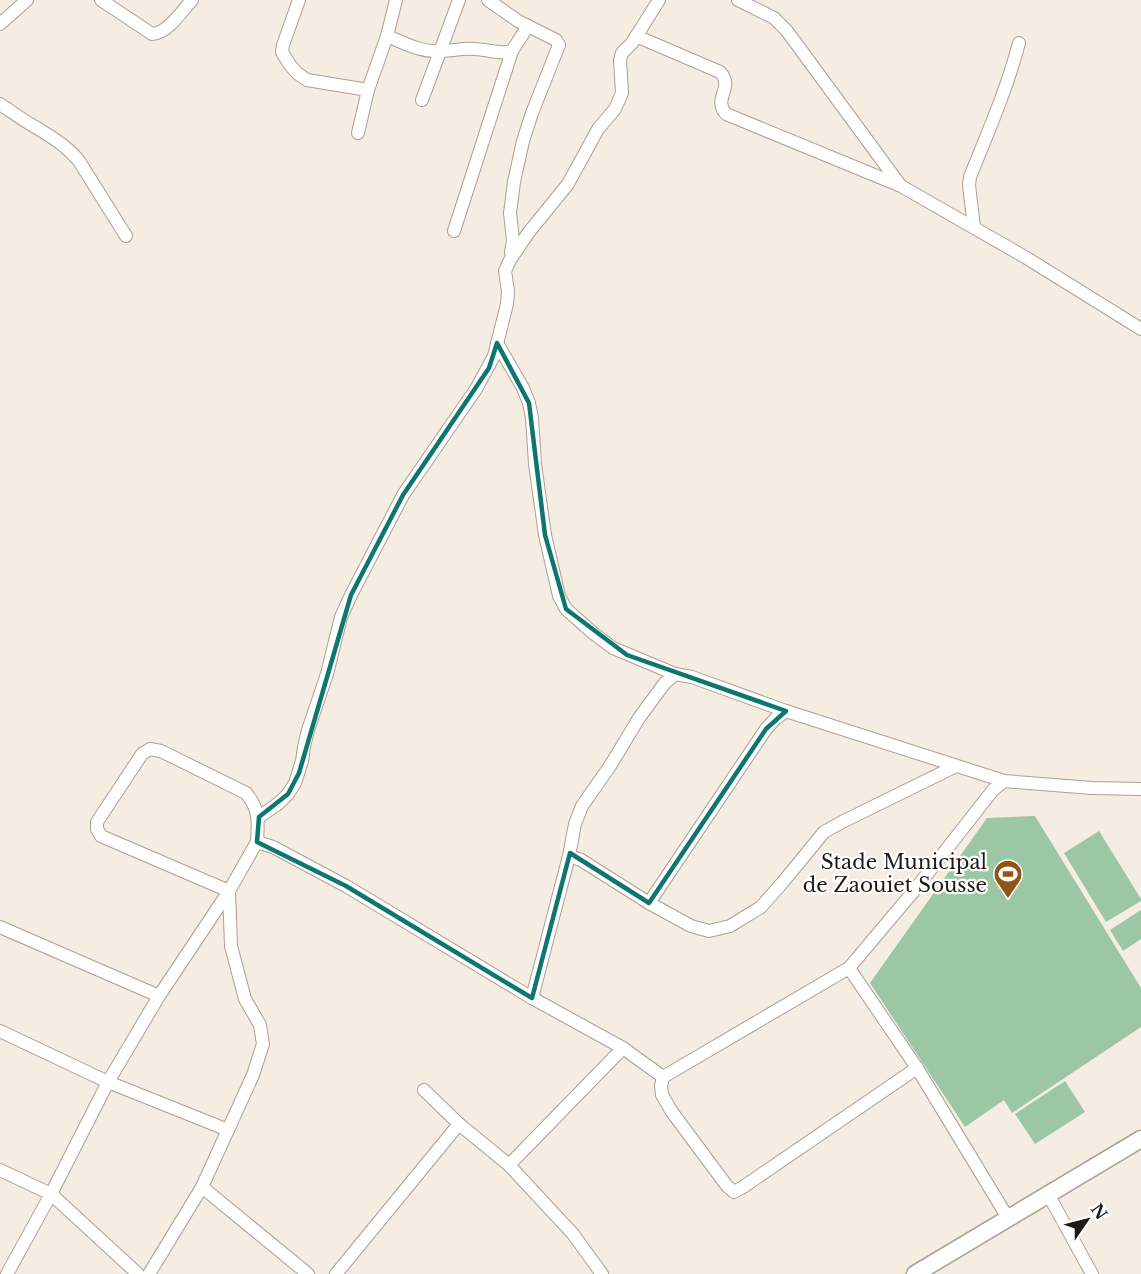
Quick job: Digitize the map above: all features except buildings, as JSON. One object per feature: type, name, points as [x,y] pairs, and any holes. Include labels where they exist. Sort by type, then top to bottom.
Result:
[{"type":"street","points":[[0,23],[27,0]]},
{"type":"street","points":[[101,0],[152,34],[158,34],[165,29],[192,0]]},
{"type":"street","points":[[299,0],[282,52],[290,65],[297,74],[307,80],[368,90]]},
{"type":"street","points":[[358,134],[368,90],[387,36],[396,0]]},
{"type":"street","points":[[422,100],[459,0]]},
{"type":"street","points":[[488,0],[518,21],[556,40],[559,45],[532,113],[516,172],[510,213],[513,240],[510,261]]},
{"type":"street","points":[[259,817],[279,803],[295,783],[302,761],[303,747],[327,674],[341,617],[351,595],[403,495],[489,368],[507,304],[505,271],[529,232],[568,184],[598,129],[615,109],[622,93],[620,60],[622,53],[659,0]]},
{"type":"street","points":[[738,0],[774,18],[787,31],[901,186]]},
{"type":"street","points":[[454,231],[512,51],[528,26]]},
{"type":"street","points":[[387,36],[428,51],[440,52],[459,48],[476,48],[505,53],[512,51]]},
{"type":"street","points":[[636,36],[720,72],[726,84],[720,104],[726,114],[901,186],[1025,257],[1141,329]]},
{"type":"street","points":[[974,227],[970,177],[1001,101],[1018,42]]},
{"type":"street","points":[[0,104],[71,151],[126,236]]},
{"type":"street","points":[[497,342],[529,403],[545,536],[559,597],[566,609],[613,648],[675,674],[692,677],[786,711],[1004,781],[1092,788],[1141,789]]},
{"type":"street","points":[[532,998],[569,856],[575,824],[582,806],[639,718],[664,684],[675,674]]},
{"type":"street","points":[[649,903],[766,729],[786,711]]},
{"type":"street","points":[[7,1274],[108,1082],[159,996],[229,891],[257,842],[259,817],[253,801],[246,793],[161,751],[150,749],[142,754],[98,822],[97,830],[101,836],[229,891]]},
{"type":"street","points":[[569,856],[581,860],[649,903],[691,926],[709,931],[730,926],[761,907],[824,832],[956,766]]},
{"type":"street","points":[[917,1068],[734,1192],[727,1186],[672,1112],[662,1095],[661,1086],[663,1077],[849,968],[913,892],[993,790],[1004,781]]},
{"type":"street","points":[[257,842],[273,847],[346,886],[532,998],[623,1048],[663,1077]]},
{"type":"street","points":[[149,1274],[202,1187],[253,1075],[263,1044],[260,1025],[245,999],[231,946],[229,891]]},
{"type":"street","points":[[0,927],[159,996]]},
{"type":"street","points":[[849,968],[917,1068],[1008,1218]]},
{"type":"street","points":[[0,1031],[108,1082],[228,1130]]},
{"type":"street","points":[[509,1165],[623,1048]]},
{"type":"street","points":[[424,1090],[459,1125],[509,1165],[573,1234],[602,1274]]},
{"type":"street","points":[[336,1274],[459,1125]]},
{"type":"street","points":[[915,1274],[1141,1139]]},
{"type":"street","points":[[0,1170],[51,1194],[138,1274]]},
{"type":"street","points":[[202,1187],[308,1274]]},
{"type":"street","points":[[1048,1194],[1092,1274]]},
{"type":"highlighted area","points":[[497,343],[529,403],[545,535],[566,609],[627,655],[786,711],[766,729],[649,903],[570,853],[532,998],[346,886],[257,842],[259,817],[288,794],[299,773],[351,595],[403,495],[489,368]]},
{"type":"green space","name":"Stade Municipal de Zaouiet Sousse","points":[[1035,816],[1141,988],[1141,1027],[1012,1113],[1004,1100],[965,1127],[870,983],[987,818]]},
{"type":"green space","points":[[1099,831],[1141,899],[1106,922],[1064,853]]},
{"type":"green space","points":[[1141,910],[1141,939],[1123,951],[1110,930]]},
{"type":"green space","points":[[1065,1081],[1085,1112],[1035,1144],[1015,1114]]},
{"type":"place","name":"Stade Municipal de Zaouiet Sousse","points":[[1008,900]]}]
